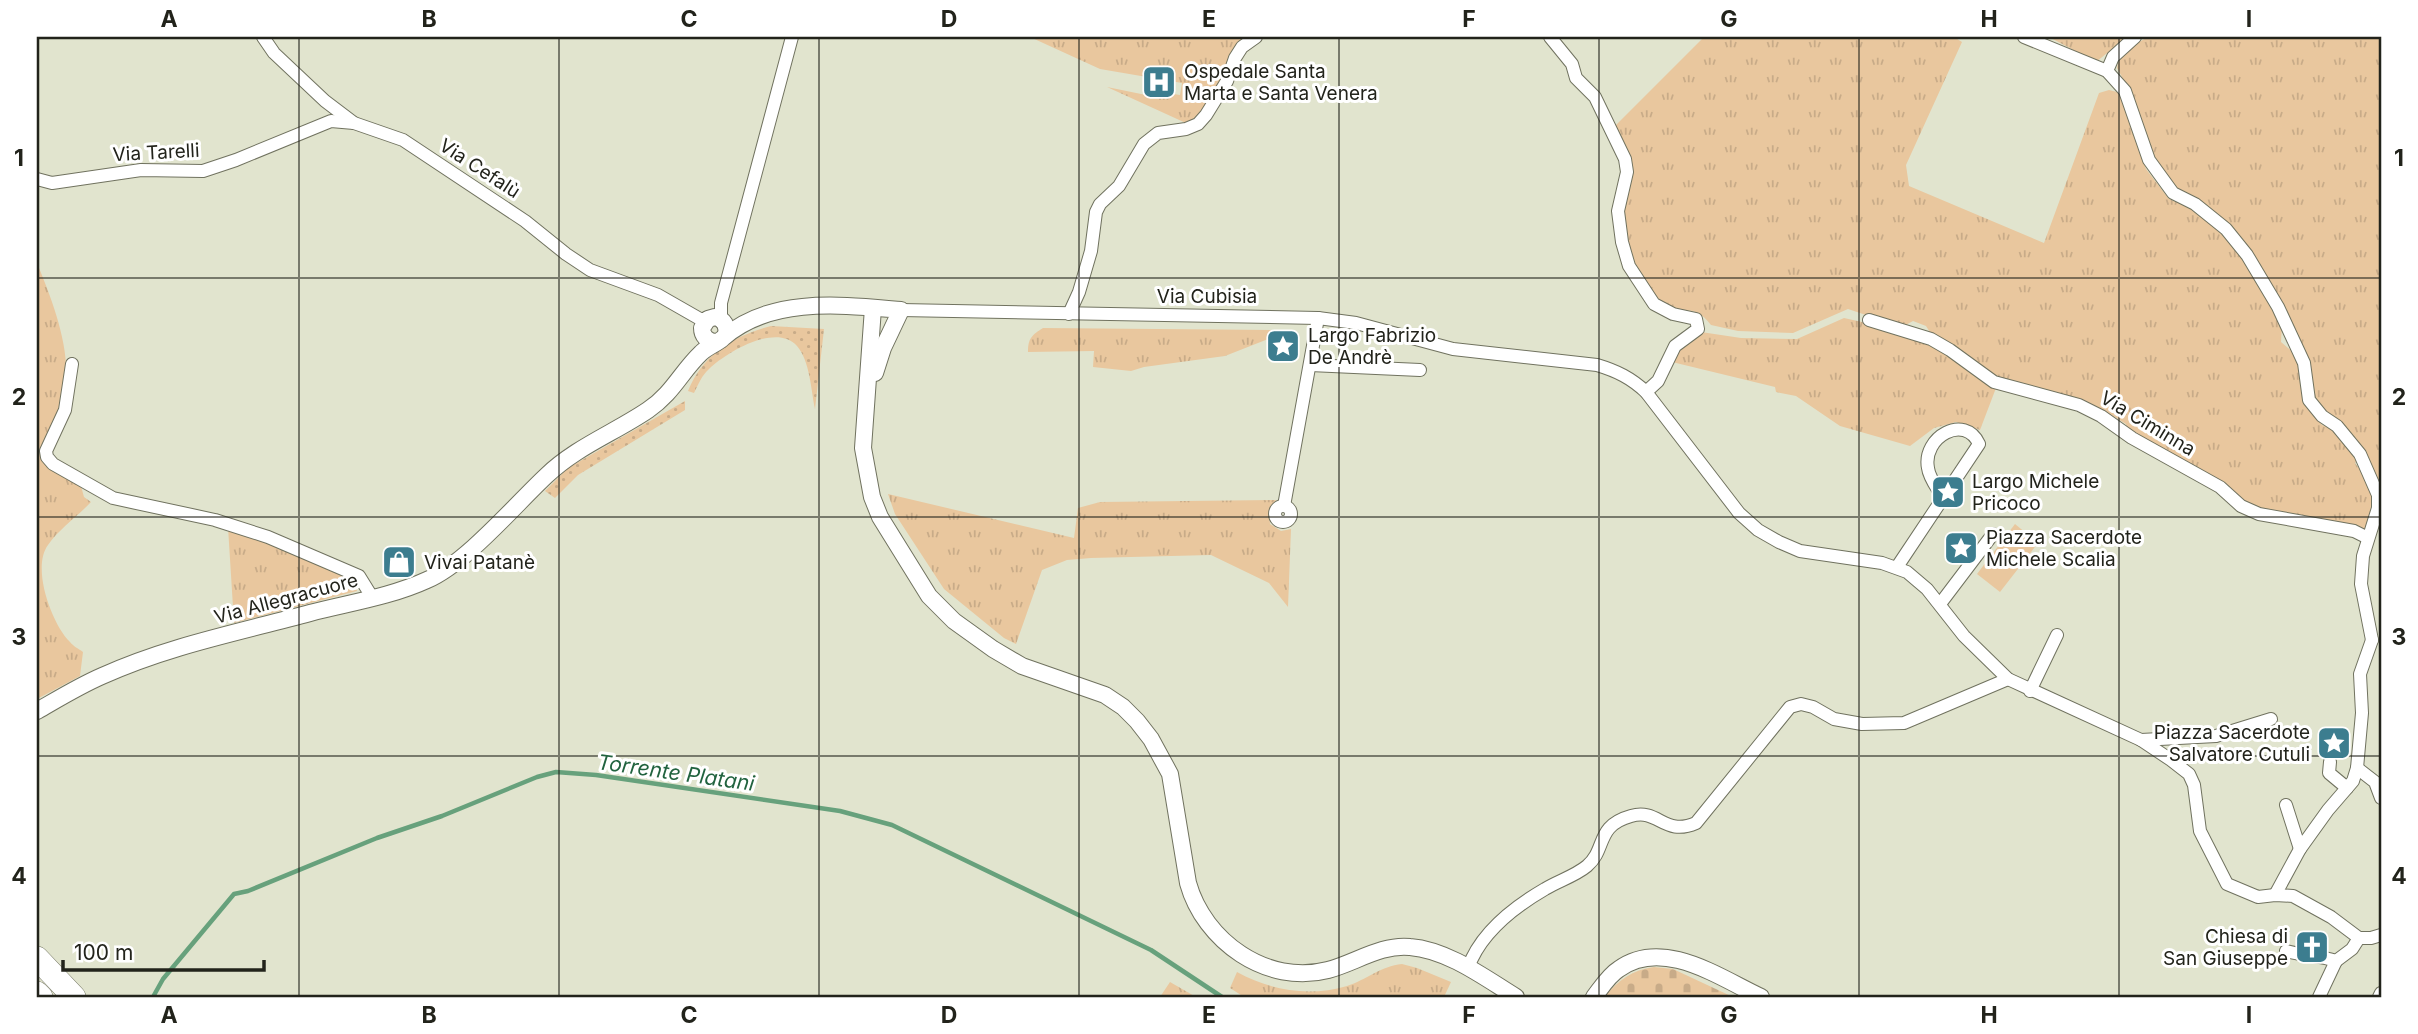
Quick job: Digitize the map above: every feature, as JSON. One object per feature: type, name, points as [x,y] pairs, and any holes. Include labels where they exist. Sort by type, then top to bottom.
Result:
[{"type":"highway","points":[[37,958],[74,997]]},
{"type":"highway","points":[[37,993],[41,997]]},
{"type":"street","name":"Via Cefalù","points":[[263,37],[274,53],[325,101],[354,123],[403,140],[525,221],[590,270],[658,295],[715,325]]},
{"type":"street","points":[[715,325],[792,37]]},
{"type":"street","points":[[1069,314],[1079,292],[1091,251],[1096,212],[1100,204],[1119,186],[1144,145],[1158,133],[1186,129],[1198,124],[1227,81],[1242,47],[1256,37]]},
{"type":"street","points":[[1550,37],[1572,64],[1576,78],[1595,97],[1625,159],[1627,172],[1618,211],[1622,242],[1629,266],[1654,304],[1673,314],[1696,319],[1698,329],[1675,346],[1658,381],[1646,392]]},
{"type":"street","points":[[2024,37],[2107,71],[2125,91],[2149,160],[2173,193],[2195,204],[2226,229],[2247,255],[2278,307],[2304,363],[2309,400],[2322,416],[2337,426],[2360,454],[2378,495],[2378,508],[2363,556],[2361,584],[2376,641],[2360,674],[2362,713],[2357,768],[2353,781],[2300,849],[2275,895]]},
{"type":"street","points":[[2107,71],[2113,57],[2135,37]]},
{"type":"street","name":"Via Tarelli","points":[[37,179],[52,183],[141,170],[203,171],[331,121],[354,123]]},
{"type":"street","name":"Via Cubisia","points":[[715,325],[758,318],[782,309],[840,305],[901,310],[1318,318],[1356,323],[1453,349],[1597,365],[1616,370],[1646,392],[1739,513],[1752,526],[1800,551],[1897,567]]},
{"type":"street","points":[[873,308],[863,448],[872,497],[880,517],[929,596],[954,621],[1022,666],[1105,695],[1123,707],[1138,722],[1157,747],[1170,774],[1192,898],[1210,928],[1226,943],[1259,965],[1291,973],[1328,970],[1394,947],[1412,947],[1437,954],[1468,968],[1516,997]]},
{"type":"street","points":[[868,395],[883,348],[901,310]]},
{"type":"street","points":[[1284,506],[1318,318]]},
{"type":"street","name":"Via Ciminna","points":[[1870,320],[1931,339],[1994,382],[2079,405],[2101,416],[2132,438],[2220,487],[2249,510],[2354,531],[2368,538]]},
{"type":"street","name":"Via Allegracuore","points":[[37,711],[102,676],[176,648],[372,597],[427,580],[446,570],[573,452],[665,398],[715,325]]},
{"type":"street","points":[[72,363],[65,410],[46,451],[52,464],[113,498],[215,520],[268,537],[359,576],[372,597]]},
{"type":"street","points":[[1310,365],[1420,370]]},
{"type":"street","points":[[1943,498],[1928,469],[1928,454],[1934,440],[1945,431],[1971,433],[1979,444],[1943,498],[1897,567],[1914,577],[1940,604],[1964,636],[2008,679],[2140,740],[2189,774],[2194,785],[2200,831],[2227,884],[2258,897],[2293,896],[2360,938],[2381,935]]},
{"type":"street","points":[[1940,604],[1993,534]]},
{"type":"street","points":[[2030,691],[2057,635]]},
{"type":"street","points":[[1468,968],[1474,951],[1486,936],[1542,891],[1585,868],[1592,861],[1608,828],[1619,821],[1642,814],[1654,817],[1671,827],[1684,829],[1696,823],[1790,707],[1801,704],[1835,719],[1863,724],[1904,723],[2008,679]]},
{"type":"street","points":[[2140,740],[2216,736],[2271,719]]},
{"type":"street","points":[[2330,762],[2329,773],[2347,788]]},
{"type":"street","points":[[2357,768],[2375,782],[2381,798]]},
{"type":"street","points":[[2286,805],[2300,849]]},
{"type":"street","points":[[2319,997],[2336,961],[2352,949],[2360,938]]},
{"type":"street","points":[[2286,951],[2299,955],[2322,956],[2336,961]]},
{"type":"street","points":[[1594,997],[1616,970],[1630,962],[1654,957],[1673,958],[1692,965],[1761,997]]},
{"type":"green space","name":"Ospedale Santa Marta e Santa Venera","points":[[1030,37],[1250,37],[1202,114],[1188,124],[1107,87],[1146,95],[1148,90],[1180,95],[1182,83],[1100,69]]},
{"type":"green space","points":[[1704,37],[1954,37],[1962,42],[1906,165],[1909,186],[2044,243],[2099,93],[2109,90],[2121,93],[2146,169],[2169,199],[2193,209],[2222,232],[2244,260],[2282,325],[2281,342],[2294,353],[2301,370],[2306,405],[2322,425],[2333,429],[2358,459],[2355,463],[2370,488],[2372,502],[2365,529],[2246,505],[2127,431],[2126,424],[2113,416],[2005,382],[1933,337],[1926,326],[1913,321],[1902,327],[1848,309],[1793,333],[1738,331],[1711,325],[1697,313],[1673,310],[1661,303],[1639,274],[1626,240],[1623,216],[1626,184],[1615,126]]},
{"type":"green space","points":[[2049,37],[2127,37],[2096,62]]},
{"type":"green space","points":[[2151,37],[2381,37],[2381,490],[2315,402],[2274,290],[2242,238],[2205,206],[2179,192],[2155,162],[2132,95],[2117,68],[2130,48]]},
{"type":"green space","points":[[37,263],[58,320],[66,366],[63,399],[41,452],[81,486],[84,497],[91,502],[48,545],[43,555],[42,567],[46,595],[57,622],[63,634],[83,652],[80,676],[37,699],[39,387]]},
{"type":"green space","points":[[1844,318],[1933,344],[1996,388],[1980,430],[1956,422],[1934,428],[1910,446],[1840,426],[1796,396],[1776,392],[1775,387],[1672,362],[1677,352],[1701,332],[1741,338],[1797,339]]},
{"type":"green space","points":[[771,326],[824,329],[815,409],[801,352],[788,339],[777,337],[752,342],[727,355],[707,371],[694,393],[688,391],[702,367],[721,348],[744,335]]},
{"type":"green space","points":[[1043,328],[1277,330],[1278,335],[1225,356],[1131,371],[1093,367],[1094,351],[1028,352],[1031,337]]},
{"type":"green space","points":[[685,401],[685,410],[578,475],[555,498],[545,491],[568,468]]},
{"type":"green space","points":[[888,494],[1074,538],[1078,508],[1100,502],[1276,500],[1269,510],[1270,524],[1281,531],[1291,529],[1288,607],[1269,583],[1211,555],[1067,560],[1042,570],[1016,644],[1004,638],[944,589],[895,514]]},
{"type":"green space","points":[[2015,524],[2038,543],[2000,592],[1977,574]]},
{"type":"green space","points":[[228,527],[355,579],[357,591],[234,623]]},
{"type":"green space","points":[[1402,964],[1451,982],[1444,997],[1244,997],[1230,988],[1237,972],[1277,988],[1319,991],[1347,986],[1387,967]]},
{"type":"green space","points":[[1654,967],[1673,969],[1733,997],[1604,997],[1626,977]]},
{"type":"green space","points":[[1170,982],[1196,997],[1160,997]]},
{"type":"waterway","name":"Torrente Platani","points":[[153,997],[163,979],[234,894],[248,891],[377,838],[556,772],[596,775],[840,811],[892,825],[1151,950],[1222,997]]},
{"type":"place","name":"Ospedale Santa Marta e Santa Venera","points":[[1159,82]]},
{"type":"place","name":"Largo Fabrizio De Andrè","points":[[1283,346]]},
{"type":"place","name":"Largo Michele Pricoco","points":[[1948,492]]},
{"type":"place","name":"Piazza Sacerdote Michele Scalia","points":[[1961,548]]},
{"type":"place","name":"Vivai Patanè","points":[[399,562]]},
{"type":"place","name":"Piazza Sacerdote Salvatore Cutuli","points":[[2334,743]]},
{"type":"place","name":"Chiesa di San Giuseppe","points":[[2312,947]]}]
